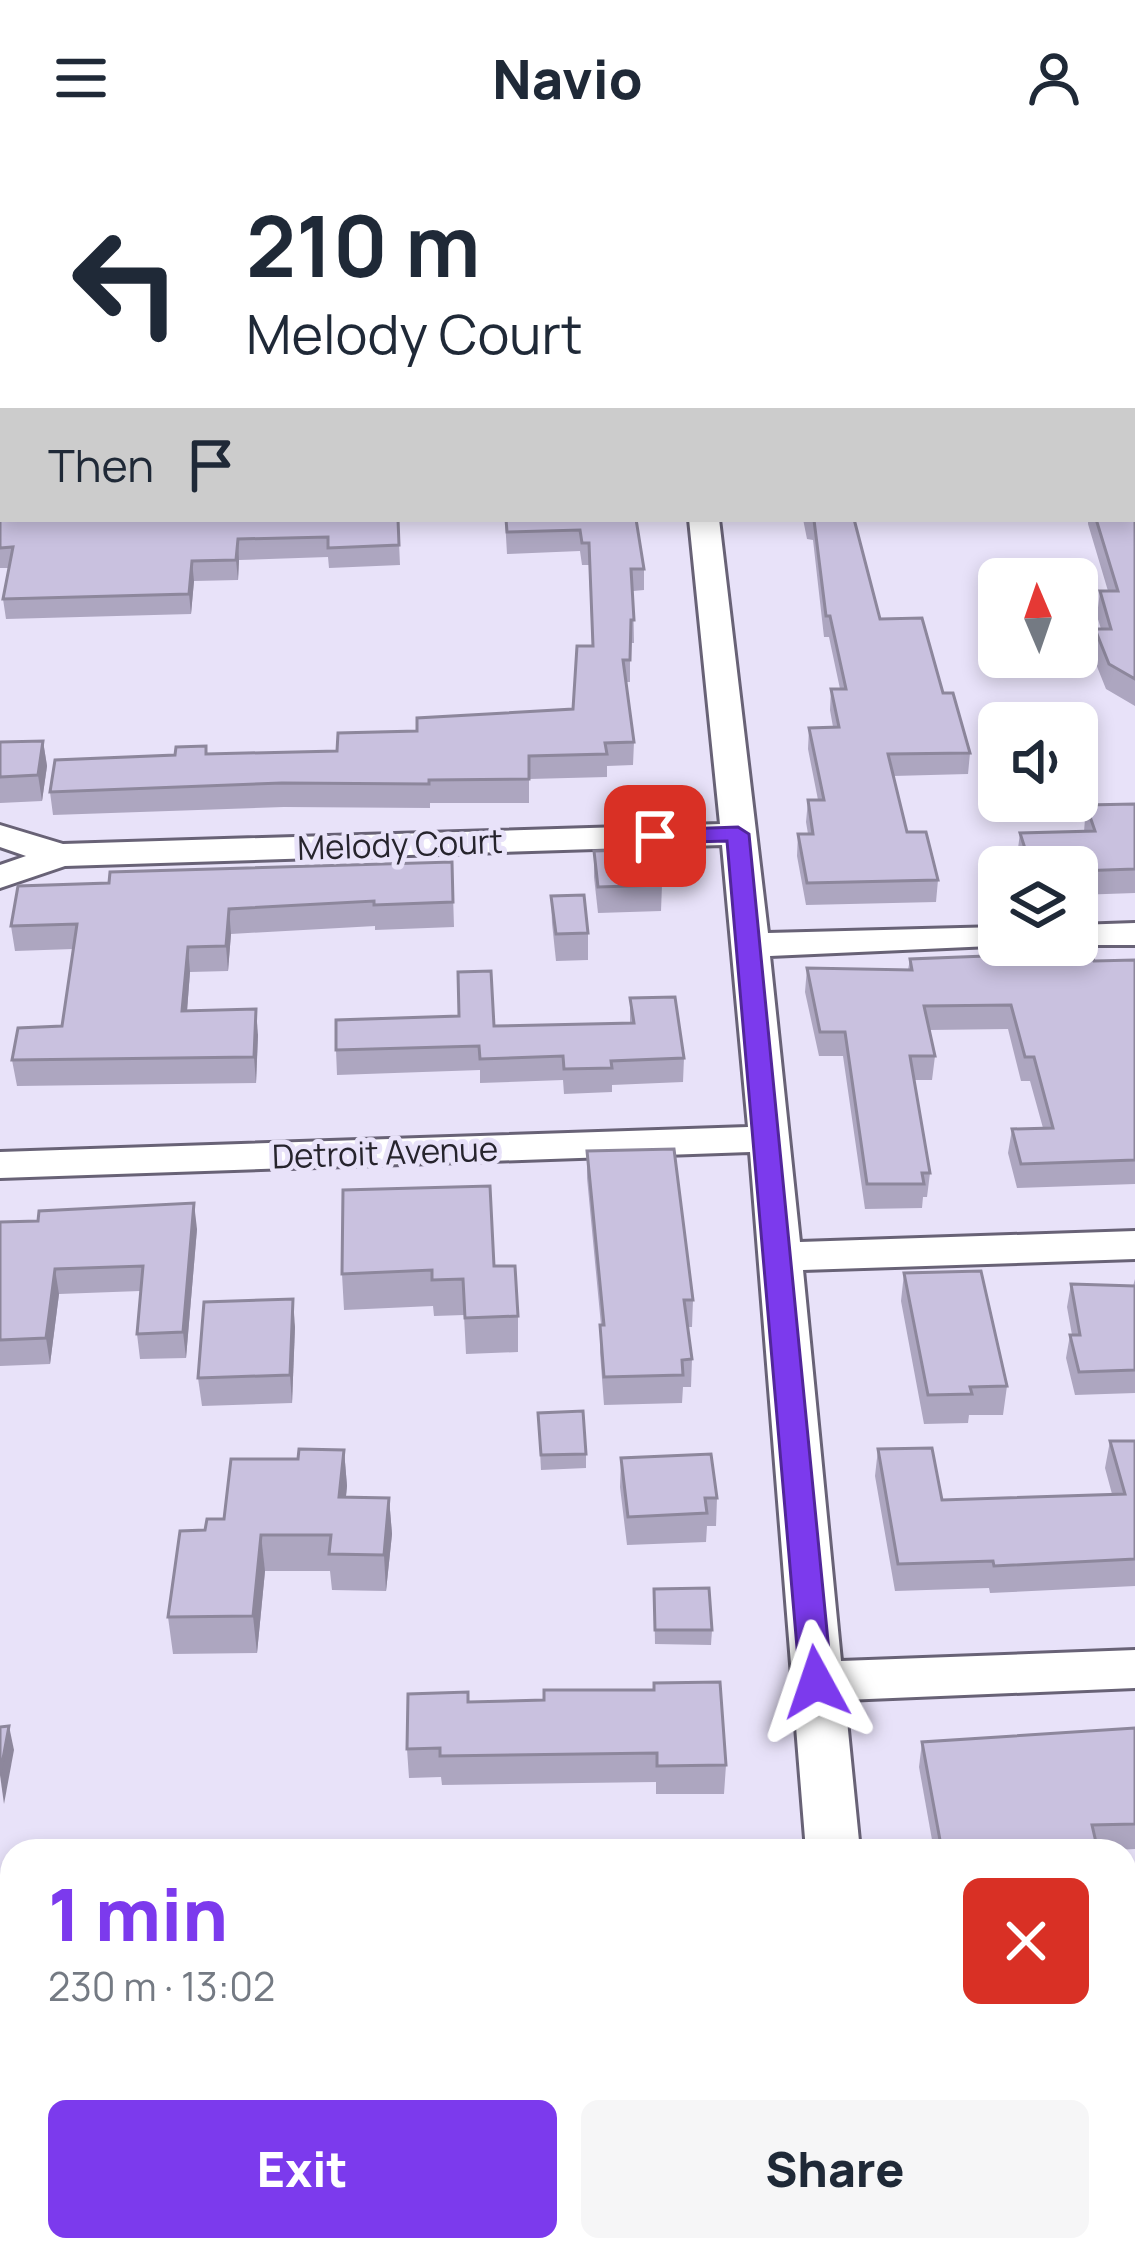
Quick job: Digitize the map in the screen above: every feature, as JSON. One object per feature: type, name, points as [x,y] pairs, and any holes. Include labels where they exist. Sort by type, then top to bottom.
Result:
[{"type":"street","points":[[704,522],[770,1138],[832,1839]]},
{"type":"street","name":"Melody Court","points":[[0,877],[61,855],[738,834]]},
{"type":"street","name":"Melody Court","points":[[0,836],[61,855]]},
{"type":"street","points":[[1098,935],[1135,934]]},
{"type":"street","points":[[748,945],[978,939]]},
{"type":"street","name":"Detroit Avenue","points":[[0,1165],[770,1138]]},
{"type":"street","points":[[780,1257],[1135,1244]]},
{"type":"street","points":[[816,1682],[1135,1669]]},
{"type":"building","points":[[0,522],[398,522],[399,545],[328,548],[328,537],[238,539],[236,560],[192,561],[189,594],[3,599],[13,547],[0,548]]},
{"type":"building","points":[[506,522],[636,522],[644,569],[631,569],[634,620],[630,660],[623,660],[634,742],[605,743],[607,754],[529,756],[529,779],[50,792],[55,760],[175,755],[176,747],[206,746],[206,754],[337,751],[338,733],[417,731],[417,718],[573,709],[577,646],[593,646],[589,543],[582,543],[580,530],[507,532]]},
{"type":"building","points":[[814,522],[855,522],[880,619],[922,618],[943,693],[953,693],[970,753],[888,754],[907,832],[926,832],[938,880],[807,883],[798,834],[813,834],[808,800],[824,800],[809,728],[839,727],[831,689],[846,689],[830,616],[826,616]]},
{"type":"building","points":[[1097,522],[1135,522],[1135,679],[1109,664],[1098,636],[1098,629],[1111,629],[1100,591],[1118,591]]},
{"type":"building","points":[[43,741],[38,775],[0,777],[0,742]]},
{"type":"building","points":[[1135,804],[1135,869],[1098,870],[1098,846],[1024,846],[1020,833],[1095,831],[1092,822],[1098,822],[1098,805]]},
{"type":"building","points":[[657,849],[662,885],[598,887],[594,851]]},
{"type":"building","points":[[452,862],[453,902],[229,909],[226,946],[188,947],[182,1011],[256,1009],[254,1057],[12,1060],[18,1028],[62,1026],[77,924],[11,926],[18,886],[109,883],[110,872]]},
{"type":"building","points":[[584,895],[588,933],[556,934],[551,896]]},
{"type":"building","points":[[978,956],[978,966],[1098,966],[1098,961],[1135,960],[1135,1160],[1021,1164],[1012,1129],[1053,1128],[1034,1057],[1025,1057],[1011,1005],[924,1006],[935,1056],[910,1056],[930,1173],[922,1173],[924,1184],[867,1184],[845,1032],[820,1032],[807,968],[912,970],[910,959]]},
{"type":"building","points":[[491,971],[494,1026],[634,1023],[630,998],[675,997],[684,1058],[611,1061],[612,1068],[564,1069],[563,1056],[480,1059],[479,1046],[336,1050],[336,1020],[459,1016],[458,972]]},
{"type":"building","points":[[674,1149],[693,1300],[684,1300],[692,1359],[682,1360],[683,1375],[604,1377],[600,1325],[604,1325],[587,1151]]},
{"type":"building","points":[[490,1186],[494,1266],[515,1266],[518,1316],[465,1318],[463,1279],[432,1280],[432,1270],[342,1274],[343,1190]]},
{"type":"building","points":[[194,1203],[183,1332],[137,1334],[143,1266],[55,1269],[46,1338],[0,1340],[0,1222],[38,1221],[39,1211]]},
{"type":"building","points":[[981,1271],[1007,1386],[970,1387],[972,1394],[928,1395],[904,1273]]},
{"type":"building","points":[[1071,1284],[1135,1286],[1135,1370],[1079,1372],[1070,1335],[1080,1335]]},
{"type":"building","points":[[293,1299],[290,1375],[198,1378],[204,1302]]},
{"type":"building","points":[[583,1411],[586,1454],[541,1455],[538,1413]]},
{"type":"building","points":[[1110,1441],[1135,1441],[1135,1559],[994,1566],[993,1561],[898,1564],[878,1449],[932,1448],[942,1500],[1125,1494]]},
{"type":"building","points":[[299,1449],[344,1450],[339,1497],[389,1498],[384,1555],[329,1554],[331,1535],[261,1535],[253,1616],[168,1617],[180,1531],[205,1530],[207,1519],[224,1519],[231,1459],[298,1459]]},
{"type":"building","points":[[711,1454],[717,1498],[705,1498],[707,1513],[628,1517],[621,1458]]},
{"type":"building","points":[[709,1588],[712,1630],[655,1630],[654,1589]]},
{"type":"building","points":[[720,1682],[726,1765],[657,1766],[657,1753],[440,1756],[440,1748],[407,1749],[408,1694],[468,1692],[468,1702],[544,1700],[544,1690],[654,1690],[654,1683]]},
{"type":"building","points":[[9,1726],[0,1775],[0,1727]]},
{"type":"building","points":[[1135,1728],[1135,1824],[1092,1825],[1095,1839],[940,1839],[922,1742]]},
{"type":"route","points":[[655,836],[738,834],[770,1138],[816,1682]]}]
